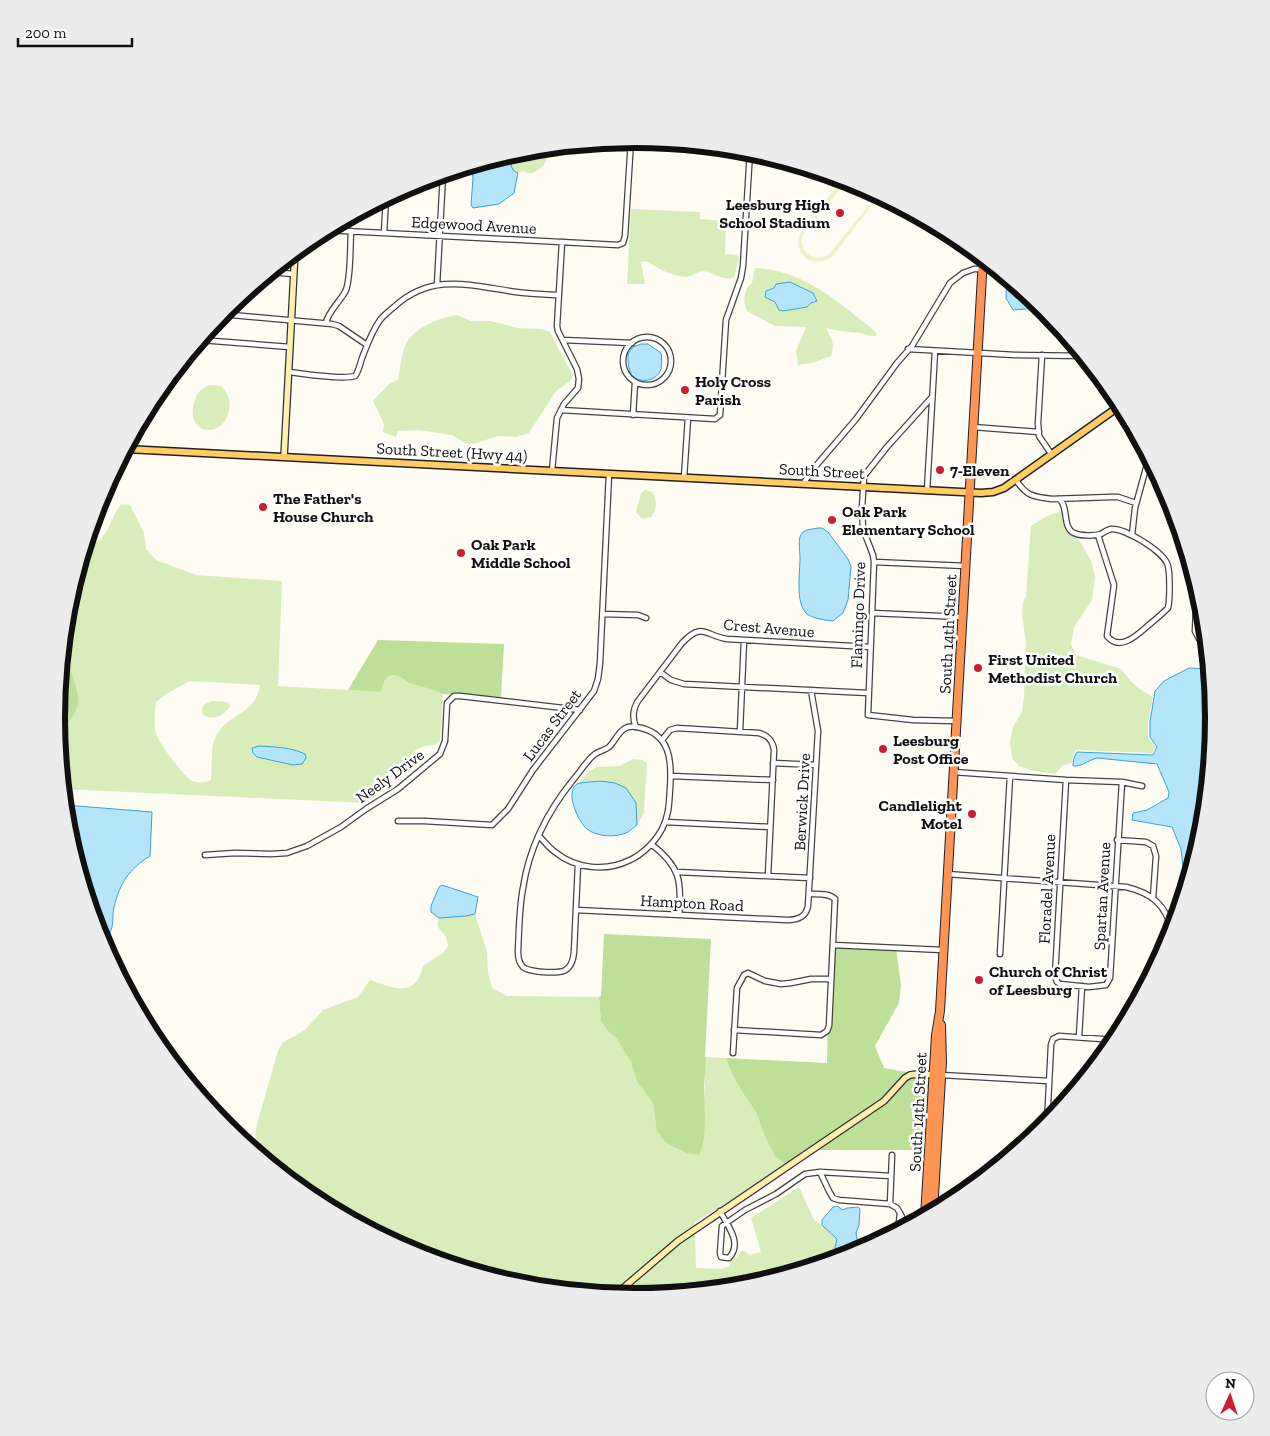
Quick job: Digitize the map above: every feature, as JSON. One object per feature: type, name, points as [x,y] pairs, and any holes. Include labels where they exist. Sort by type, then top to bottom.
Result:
[{"type":"highway","name":"South 14th Street","points":[[933,1204],[937,1075],[936,1035],[940,1011],[982,266]]},
{"type":"highway","name":"South 14th Street","points":[[926,1208],[937,1075]]},
{"type":"main road","name":"South Street","points":[[673,477],[969,493],[993,492],[1004,488],[1016,480],[1114,410]]},
{"type":"main road","name":"South Street (Hwy 44)","points":[[133,448],[673,477]]},
{"type":"street","name":"Edgewood Avenue","points":[[339,231],[614,246],[624,243],[630,148]]},
{"type":"street","points":[[560,410],[688,418],[718,418],[720,415],[726,320],[744,266],[750,160]]},
{"type":"street","points":[[438,284],[444,181]]},
{"type":"street","points":[[384,233],[386,206]]},
{"type":"street","points":[[326,323],[327,318],[347,286],[351,232]]},
{"type":"street","points":[[552,471],[556,423],[560,410],[578,388],[580,379],[558,330],[562,242]]},
{"type":"street","points":[[284,457],[295,261]]},
{"type":"street","points":[[803,484],[814,468],[856,419],[908,349],[953,280],[968,270],[982,270]]},
{"type":"street","points":[[279,273],[294,274]]},
{"type":"street","points":[[289,372],[329,376],[355,376],[367,345],[380,321],[398,303],[413,292],[438,284],[467,284],[517,292],[559,295]]},
{"type":"street","points":[[232,315],[326,323],[339,326],[367,345]]},
{"type":"street","points":[[643,337],[656,339],[667,348],[670,357],[669,370],[665,378],[648,386],[635,382],[626,374],[624,364],[625,353],[632,343],[643,337]]},
{"type":"street","points":[[563,340],[632,343]]},
{"type":"street","points":[[207,341],[290,347]]},
{"type":"street","points":[[908,349],[1015,355],[1075,356]]},
{"type":"street","points":[[927,491],[935,351]]},
{"type":"street","points":[[1042,355],[1038,423],[1042,441],[1052,455]]},
{"type":"street","points":[[633,415],[635,382]]},
{"type":"street","points":[[864,487],[864,476],[867,472],[932,397]]},
{"type":"street","points":[[684,478],[688,418]]},
{"type":"street","points":[[973,427],[1039,432]]},
{"type":"street","points":[[1132,535],[1136,503],[1146,466]]},
{"type":"street","name":"Lucas Street","points":[[398,821],[492,825],[508,809],[533,770],[594,691],[598,679],[603,614],[609,474]]},
{"type":"street","points":[[1016,480],[1021,489],[1028,494],[1044,498],[1118,497],[1136,503]]},
{"type":"street","name":"Flamingo Drive","points":[[864,487],[863,529],[874,562],[868,715],[913,720],[956,721]]},
{"type":"street","points":[[1059,499],[1063,503],[1067,524],[1071,532],[1098,535],[1111,529],[1124,531],[1162,556],[1168,564],[1168,606],[1166,611],[1138,635],[1124,642],[1112,641],[1107,636],[1114,585],[1098,535]]},
{"type":"street","points":[[874,562],[966,566]]},
{"type":"street","points":[[872,613],[962,617]]},
{"type":"street","points":[[603,614],[638,615],[646,618]]},
{"type":"street","points":[[1196,622],[1196,630],[1199,639]]},
{"type":"street","name":"Crest Avenue","points":[[636,727],[634,722],[635,706],[682,643],[696,632],[708,632],[719,638],[870,647]]},
{"type":"street","points":[[740,731],[744,640]]},
{"type":"street","points":[[660,672],[674,682],[684,684],[868,693]]},
{"type":"street","name":"Berwick Drive","points":[[805,914],[809,894],[818,731],[811,690]]},
{"type":"street","name":"Neely Drive","points":[[205,855],[286,853],[307,846],[341,827],[398,789],[440,754],[445,741],[447,703],[454,696],[580,710]]},
{"type":"street","points":[[539,836],[557,854],[578,864],[600,868],[619,865],[636,857],[651,844],[662,830],[669,808],[671,776],[669,753],[662,740],[648,730],[631,726],[623,730],[608,747],[594,756],[562,794],[549,814],[539,836],[529,862],[521,897],[518,952],[520,962],[524,967],[534,971],[560,973],[570,966],[573,958],[578,864]]},
{"type":"street","points":[[662,740],[670,730],[677,728],[762,733],[769,738],[774,746],[774,763],[768,876]]},
{"type":"street","points":[[774,763],[816,765]]},
{"type":"street","points":[[954,772],[1122,782],[1142,786]]},
{"type":"street","points":[[671,776],[772,780]]},
{"type":"street","points":[[1000,954],[1010,776]]},
{"type":"street","name":"Floradel Avenue","points":[[1066,780],[1055,976],[1060,984],[1082,986]]},
{"type":"street","name":"Spartan Avenue","points":[[1082,986],[1102,986],[1110,981],[1122,782]]},
{"type":"street","points":[[665,822],[770,827]]},
{"type":"street","points":[[1117,840],[1146,842],[1155,848],[1153,898]]},
{"type":"street","points":[[651,844],[665,856],[677,872],[680,892],[679,915]]},
{"type":"street","points":[[677,872],[810,878]]},
{"type":"street","points":[[947,874],[1115,885],[1134,888],[1153,898],[1165,911],[1168,920]]},
{"type":"street","points":[[734,1030],[821,1035],[826,1033],[829,1026],[835,899],[829,895],[809,894]]},
{"type":"street","name":"Hampton Road","points":[[576,910],[792,920],[801,918],[805,914]]},
{"type":"street","points":[[833,945],[943,950]]},
{"type":"street","points":[[733,1053],[737,988],[744,975],[748,973],[764,981],[781,984],[791,984],[810,979],[831,979]]},
{"type":"street","points":[[1079,1037],[1082,986]]},
{"type":"street","points":[[1048,1111],[1051,1045],[1053,1039],[1059,1036],[1106,1039]]},
{"type":"street","points":[[623,1288],[664,1252],[884,1101],[905,1078],[913,1074],[1049,1082]]},
{"type":"street","points":[[890,1204],[892,1155]]},
{"type":"street","points":[[722,1226],[745,1210],[776,1194],[805,1174],[820,1172],[891,1176]]},
{"type":"street","points":[[820,1172],[834,1198],[890,1204],[897,1208],[902,1216],[902,1221]]},
{"type":"street","points":[[714,1216],[722,1226],[721,1257],[729,1258],[736,1244],[727,1222],[720,1212]]},
{"type":"street","points":[[899,1223],[900,1213]]},
{"type":"green space","points":[[546,155],[546,161],[539,170],[530,174],[524,171],[518,173],[511,166],[512,162]]},
{"type":"green space","points":[[837,185],[842,187],[802,236],[803,247],[809,255],[818,258],[824,257],[829,254],[872,200],[875,201],[832,257],[819,262],[807,258],[800,249],[799,235]]},
{"type":"green space","points":[[631,209],[700,212],[700,219],[726,221],[725,254],[737,255],[739,258],[734,278],[723,278],[704,271],[688,277],[674,275],[645,261],[641,262],[645,284],[627,284]]},
{"type":"green space","points":[[755,268],[773,270],[789,275],[818,288],[831,297],[871,328],[876,333],[876,336],[826,328],[832,341],[831,356],[812,363],[798,365],[796,351],[806,327],[775,326],[747,311],[745,296],[747,289],[752,283]],"holes":[[[790,282],[813,293],[815,303],[792,310],[779,310],[775,302],[765,297],[766,291],[774,288],[776,284]]]},
{"type":"green space","points":[[456,315],[471,321],[491,321],[517,328],[542,329],[550,332],[573,375],[570,381],[556,391],[529,433],[516,437],[498,436],[473,444],[465,443],[452,435],[419,430],[398,431],[396,437],[383,432],[384,424],[373,401],[389,384],[398,380],[405,346],[420,329]]},
{"type":"green space","points":[[209,385],[221,386],[228,396],[230,406],[223,424],[209,430],[199,427],[195,422],[193,410],[194,402],[199,392]]},
{"type":"green space","points":[[645,490],[652,492],[656,505],[651,517],[642,519],[636,512],[641,493]]},
{"type":"green space","points":[[121,504],[130,505],[144,533],[146,549],[156,560],[196,575],[282,581],[278,686],[380,692],[383,683],[388,677],[394,675],[400,677],[409,683],[434,689],[443,695],[440,741],[434,745],[424,746],[416,750],[391,778],[377,782],[372,786],[371,798],[366,803],[70,789],[65,726],[78,703],[76,687],[67,667],[70,644],[84,570],[92,545],[99,541]],"holes":[[[190,681],[260,685],[257,695],[246,709],[231,719],[218,732],[213,745],[211,780],[207,782],[192,781],[188,778],[172,759],[156,734],[154,722],[156,702],[166,694]]]},
{"type":"green space","points":[[1062,511],[1067,525],[1081,543],[1091,561],[1095,577],[1092,600],[1074,627],[1071,644],[1076,655],[1121,669],[1138,688],[1153,697],[1148,722],[1148,737],[1155,747],[1152,753],[1077,750],[1073,754],[1072,763],[1063,765],[1055,774],[1030,770],[1019,766],[1012,758],[1010,741],[1013,727],[1022,712],[1024,696],[1026,643],[1022,614],[1023,602],[1026,597],[1031,526],[1047,516]]},
{"type":"green space","points":[[378,640],[504,644],[501,697],[442,694],[411,684],[394,675],[385,680],[381,692],[348,690]]},
{"type":"green space","points":[[68,666],[76,686],[78,704],[65,726]]},
{"type":"green space","points":[[212,701],[228,702],[230,706],[218,716],[207,717],[203,715],[203,705]]},
{"type":"green space","points":[[633,759],[642,760],[647,763],[644,813],[637,825],[636,803],[600,781],[578,784],[588,772],[597,767],[620,766]]},
{"type":"green space","points":[[475,914],[487,952],[488,973],[492,988],[507,996],[599,997],[601,1021],[617,1039],[631,1062],[637,1082],[653,1103],[655,1115],[666,1143],[686,1153],[702,1148],[706,1057],[726,1058],[733,1076],[756,1112],[764,1134],[787,1165],[695,1222],[695,1227],[663,1250],[620,1288],[598,1287],[524,1277],[487,1269],[417,1245],[350,1212],[318,1192],[259,1147],[254,1143],[257,1124],[278,1051],[283,1042],[305,1030],[323,1010],[358,997],[370,980],[395,988],[409,987],[415,983],[423,966],[443,953],[448,946],[446,937],[438,926],[439,918]]},
{"type":"green space","points":[[604,934],[711,939],[704,1085],[705,1130],[699,1155],[686,1153],[666,1143],[657,1131],[653,1103],[637,1082],[631,1062],[617,1039],[601,1021],[599,997],[601,996]]},
{"type":"green space","points":[[829,944],[896,948],[901,985],[899,1003],[875,1046],[884,1068],[912,1073],[883,1099],[787,1165],[775,1156],[756,1112],[733,1076],[726,1058],[827,1063]]},
{"type":"green space","points":[[914,1077],[929,1077],[924,1150],[816,1150],[885,1103],[907,1080]]},
{"type":"green space","points":[[799,1187],[814,1220],[837,1239],[834,1252],[783,1269],[746,1277],[672,1287],[626,1288],[665,1254],[695,1232],[696,1268],[722,1269],[729,1266],[741,1251],[750,1255],[761,1252],[751,1218]]},
{"type":"water","points":[[512,162],[511,166],[518,173],[514,193],[499,204],[473,208],[471,205],[472,172]]},
{"type":"water","points":[[790,282],[813,293],[817,301],[807,307],[779,310],[775,302],[765,297],[766,291],[774,288],[776,284]]},
{"type":"water","points":[[1007,286],[1031,308],[1013,310],[1006,298]]},
{"type":"water","points":[[648,344],[661,353],[661,369],[652,379],[638,380],[631,374],[628,354],[633,347]]},
{"type":"water","points":[[818,528],[828,532],[851,566],[848,600],[843,613],[833,621],[810,616],[803,609],[801,603],[799,579],[800,537],[805,531]]},
{"type":"water","points":[[1189,668],[1203,669],[1205,718],[1204,755],[1194,829],[1185,870],[1181,849],[1172,827],[1132,820],[1133,813],[1147,810],[1168,798],[1169,792],[1157,764],[1097,758],[1073,766],[1077,752],[1153,755],[1157,747],[1150,737],[1150,722],[1155,691],[1164,681]]},
{"type":"water","points":[[259,746],[294,750],[305,754],[306,758],[302,764],[293,765],[257,757],[253,753],[252,748]]},
{"type":"water","points":[[600,781],[615,783],[626,788],[636,803],[637,825],[628,832],[607,836],[596,834],[587,829],[580,821],[572,800],[573,788],[579,783]]},
{"type":"water","points":[[72,806],[152,812],[150,856],[136,866],[122,884],[114,907],[108,936],[84,866]]},
{"type":"water","points":[[442,885],[478,897],[475,914],[439,918],[431,912],[431,906],[439,887]]},
{"type":"water","points":[[837,1206],[843,1210],[858,1207],[860,1209],[859,1225],[856,1233],[858,1243],[834,1252],[837,1239],[822,1225],[822,1220],[833,1207]]},
{"type":"place","name":"Leesburg High School Stadium","points":[[840,213]]},
{"type":"place","name":"Holy Cross Parish","points":[[685,390]]},
{"type":"place","name":"7-Eleven","points":[[940,470]]},
{"type":"place","name":"The Father's House Church","points":[[263,507]]},
{"type":"place","name":"Oak Park Elementary School","points":[[832,520]]},
{"type":"place","name":"Oak Park Middle School","points":[[461,553]]},
{"type":"place","name":"First United Methodist Church","points":[[978,668]]},
{"type":"place","name":"Leesburg Post Office","points":[[883,749]]},
{"type":"place","name":"Candlelight Motel","points":[[972,814]]},
{"type":"place","name":"Church of Christ of Leesburg","points":[[979,980]]}]
